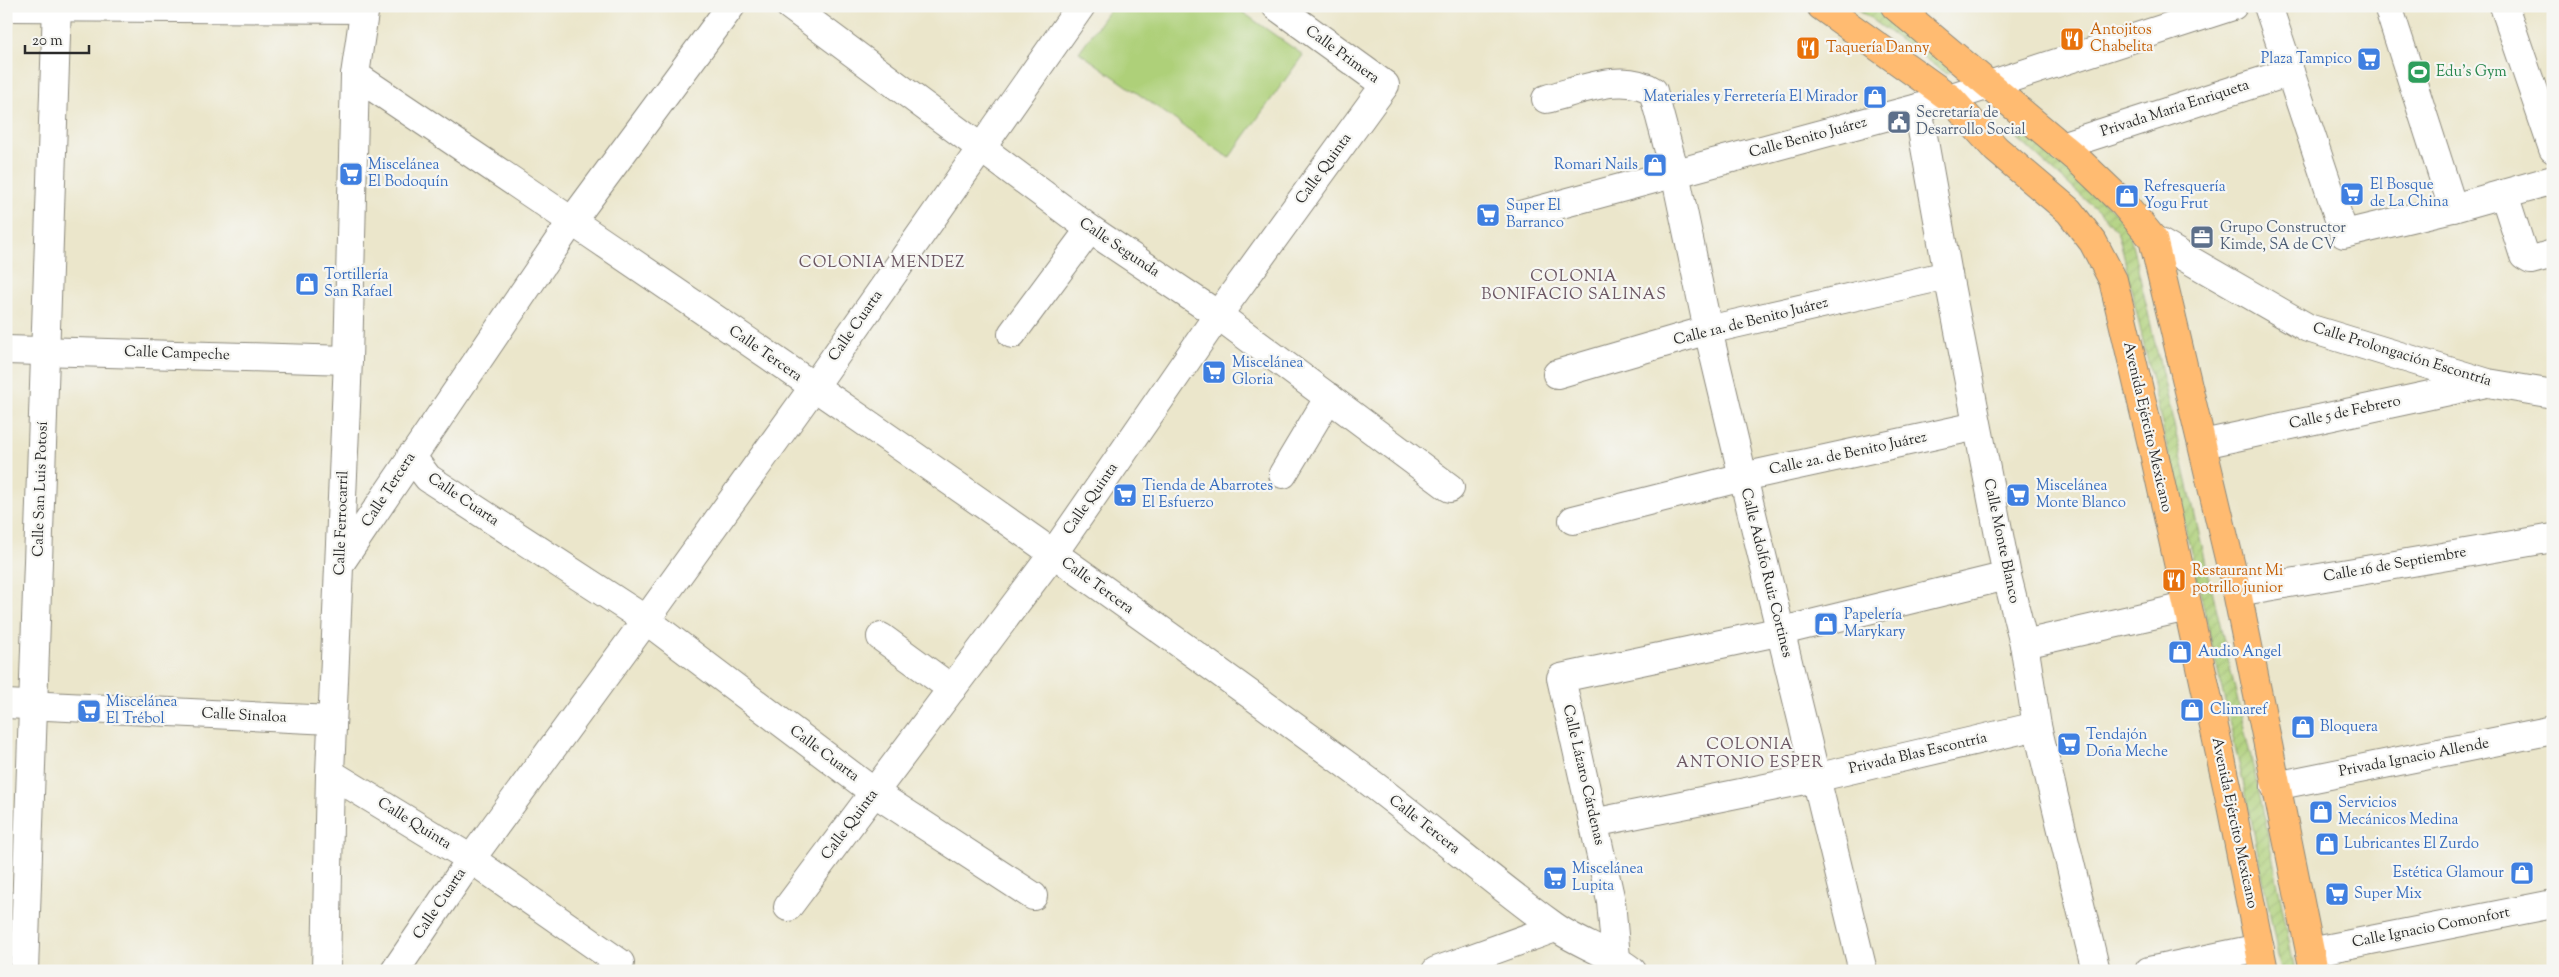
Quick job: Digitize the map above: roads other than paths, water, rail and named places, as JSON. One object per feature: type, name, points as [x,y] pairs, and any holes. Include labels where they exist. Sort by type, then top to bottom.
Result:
[{"type":"main road","name":"Avenida Ejército Mexicano","points":[[1821,6],[1950,98],[1996,149],[2069,211],[2093,242],[2112,280],[2154,453],[2229,795],[2262,959]]},
{"type":"main road","points":[[1895,6],[1991,85],[2061,146],[2124,204],[2153,239],[2237,592],[2312,962]]},
{"type":"street","points":[[6,6],[365,7]]},
{"type":"street","name":"Calle Tercera","points":[[341,562],[572,221],[731,6]]},
{"type":"street","name":"Calle Segunda","points":[[790,6],[980,149],[1090,229],[1218,315],[1450,488]]},
{"type":"street","name":"Calle Cuarta","points":[[395,971],[470,859],[646,620],[813,388],[1080,6]]},
{"type":"street","name":"Calle Primera","points":[[1276,6],[1385,85]]},
{"type":"street","name":"Calle Benito Juárez","points":[[1524,214],[1918,108],[2233,6]]},
{"type":"street","points":[[2268,6],[2344,234],[2453,208],[2553,180]]},
{"type":"street","points":[[2388,6],[2453,208]]},
{"type":"street","points":[[2504,6],[2553,149]]},
{"type":"street","name":"Calle San Luis Potosí","points":[[24,971],[57,7]]},
{"type":"street","name":"Calle Ferrocarril","points":[[326,971],[330,773],[341,562],[355,74],[365,7]]},
{"type":"street","name":"Privada María Enriqueta","points":[[2061,146],[2290,72]]},
{"type":"street","name":"Calle Tercera","points":[[355,74],[572,221],[1053,554],[1362,776],[1555,928],[1623,967]]},
{"type":"street","name":"Calle Adolfo Ruiz Cortines","points":[[1546,99],[1614,83],[1632,81],[1643,84],[1653,91],[1675,173],[1708,330],[1863,971]]},
{"type":"street","name":"Calle Quinta","points":[[788,907],[1053,554],[1218,315],[1385,85]]},
{"type":"street","name":"Calle Monte Blanco","points":[[1918,108],[1977,426],[2007,576],[2024,644],[2037,726],[2096,971]]},
{"type":"street","points":[[2504,194],[2524,256],[2542,257]]},
{"type":"street","points":[[1012,334],[1090,229]]},
{"type":"street","name":"Calle Prolongación Escontría","points":[[2153,239],[2308,328],[2488,383],[2553,394]]},
{"type":"street","name":"Calle 1a. de Benito Juárez","points":[[1557,374],[1708,330],[1948,275]]},
{"type":"street","name":"Calle Campeche","points":[[6,350],[348,360]]},
{"type":"street","name":"Calle 5 de Febrero","points":[[2203,444],[2488,383]]},
{"type":"street","points":[[1283,474],[1329,397]]},
{"type":"street","name":"Calle 2a. de Benito Juárez","points":[[1573,520],[1743,477],[1977,426]]},
{"type":"street","name":"Calle Cuarta","points":[[411,456],[428,478],[646,620],[875,793],[1033,896]]},
{"type":"street","name":"Calle 16 de Septiembre","points":[[2237,592],[2553,538]]},
{"type":"street","points":[[1782,630],[2007,576]]},
{"type":"street","points":[[2024,644],[2187,607]]},
{"type":"street","name":"Calle Lázaro Cárdenas","points":[[1623,967],[1611,901],[1561,678],[1782,630]]},
{"type":"street","points":[[882,637],[952,689]]},
{"type":"street","name":"Calle Sinaloa","points":[[6,704],[332,720]]},
{"type":"street","name":"Privada Blas Escontría","points":[[1593,823],[1815,778],[2037,726]]},
{"type":"street","name":"Privada Ignacio Allende","points":[[2275,786],[2553,730]]},
{"type":"street","name":"Calle Quinta","points":[[330,773],[470,859],[620,963]]},
{"type":"street","name":"Calle Ignacio Comonfort","points":[[2312,962],[2553,904]]},
{"type":"street","points":[[1436,971],[1555,928]]},
{"type":"street","points":[[2149,971],[2262,959]]},
{"type":"place","name":"Antojitos Chabelita","points":[[2072,39]]},
{"type":"place","name":"Taquería Danny","points":[[1808,48]]},
{"type":"place","name":"Plaza Tampico","points":[[2369,59]]},
{"type":"place","name":"Edu's Gym","points":[[2419,72]]},
{"type":"place","name":"Materiales y Ferretería El Mirador","points":[[1875,97]]},
{"type":"place","name":"Secretaría de Desarrollo Social","points":[[1899,122]]},
{"type":"place","name":"Romari Nails","points":[[1655,165]]},
{"type":"place","name":"Miscelánea El Bodoquín","points":[[351,174]]},
{"type":"place","name":"El Bosque de La China","points":[[2352,194]]},
{"type":"place","name":"Refresquería Yogu Frut","points":[[2127,196]]},
{"type":"place","name":"Super El Barranco","points":[[1488,215]]},
{"type":"place","name":"Grupo Constructor Kimde, SA de CV","points":[[2202,237]]},
{"type":"place","name":"Tortillería San Rafael","points":[[307,284]]},
{"type":"place","name":"Miscelánea Gloria","points":[[1214,372]]},
{"type":"place","name":"Tienda de Abarrotes El Esfuerzo","points":[[1125,495]]},
{"type":"place","name":"Miscelánea Monte Blanco","points":[[2018,495]]},
{"type":"place","name":"Restaurant Mi potrillo junior","points":[[2174,580]]},
{"type":"place","name":"Papelería Marykary","points":[[1826,624]]},
{"type":"place","name":"Audio Angel","points":[[2180,652]]},
{"type":"place","name":"Climaref","points":[[2192,710]]},
{"type":"place","name":"Miscelánea El Trébol","points":[[89,711]]},
{"type":"place","name":"Bloquera","points":[[2303,727]]},
{"type":"place","name":"Tendajón Doña Meche","points":[[2069,744]]},
{"type":"place","name":"Servicios Mecánicos Medina","points":[[2321,812]]},
{"type":"place","name":"Lubricantes El Zurdo","points":[[2327,844]]},
{"type":"place","name":"Estética Glamour","points":[[2522,873]]},
{"type":"place","name":"Miscelánea Lupita","points":[[1555,878]]},
{"type":"place","name":"Super Mix","points":[[2337,894]]},
{"type":"district","name":"COLONIA MENDEZ","points":[[882,263]]},
{"type":"district","name":"COLONIA BONIFACIO SALINAS","points":[[1574,286]]},
{"type":"district","name":"COLONIA ANTONIO ESPER","points":[[1750,754]]}]
